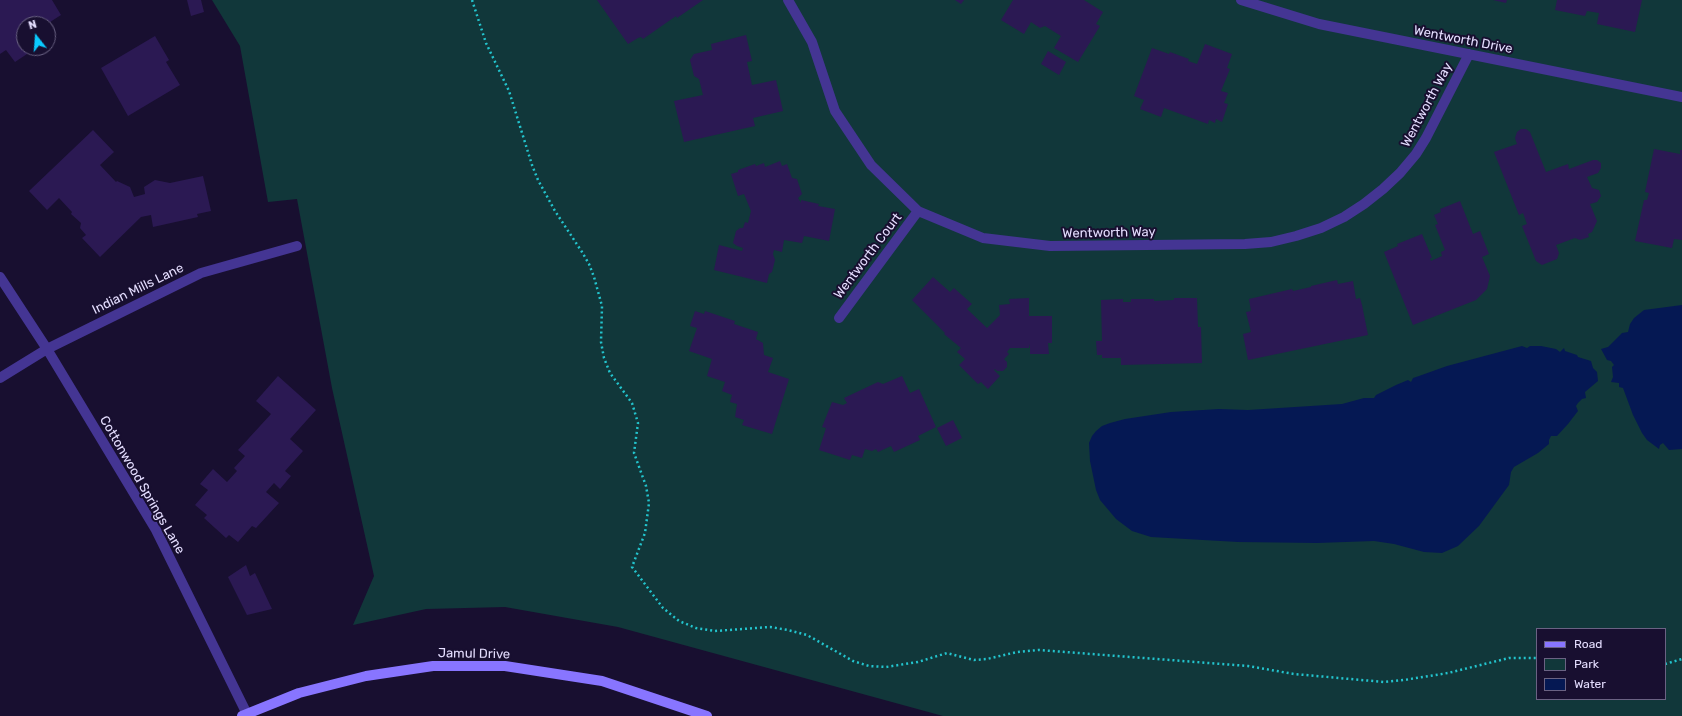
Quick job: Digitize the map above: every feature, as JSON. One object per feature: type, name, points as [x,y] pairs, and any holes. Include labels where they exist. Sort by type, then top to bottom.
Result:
[{"type":"street","name":"Wentworth Way","points":[[788,0],[812,42],[835,111],[872,165],[918,211],[983,238],[1050,246],[1244,244],[1270,242],[1321,228],[1344,217],[1364,204],[1400,173],[1416,154],[1426,138],[1469,54]]},
{"type":"street","name":"Wentworth Drive","points":[[1241,0],[1319,24],[1682,97]]},
{"type":"street","name":"Wentworth Court","points":[[839,318],[918,211]]},
{"type":"street","name":"Indian Mills Lane","points":[[0,378],[47,349],[201,273],[297,246]]},
{"type":"street","name":"Cottonwood Springs Lane","points":[[0,277],[47,349],[156,530],[244,715]]},
{"type":"street","name":"Jamul Drive","points":[[244,715],[299,693],[366,676],[433,666],[505,666],[602,681],[707,716]]},
{"type":"path","points":[[472,0],[486,43],[510,90],[529,158],[538,180],[555,211],[586,258],[594,277],[602,306],[601,342],[604,358],[617,385],[632,403],[638,423],[634,453],[646,486],[649,503],[645,533],[632,567],[663,608],[679,621],[696,628],[715,631],[770,627],[788,630],[807,635],[854,661],[869,666],[886,667],[918,662],[947,653],[974,660],[987,659],[1017,652],[1039,650],[1240,666],[1294,674],[1384,682],[1448,673],[1509,658],[1536,658]]},
{"type":"path","points":[[1666,664],[1682,659]]},
{"type":"green space","points":[[212,0],[1682,0],[1682,716],[943,716],[618,627],[505,607],[426,609],[353,625],[374,576],[332,388],[297,199],[268,202],[240,46]]},
{"type":"water","points":[[1682,305],[1682,449],[1669,450],[1663,443],[1660,445],[1659,449],[1647,440],[1642,433],[1633,415],[1623,388],[1619,387],[1619,383],[1611,382],[1613,377],[1612,367],[1614,365],[1611,361],[1607,360],[1601,349],[1608,347],[1622,333],[1628,332],[1630,324],[1634,318],[1644,310]]},
{"type":"water","points":[[1522,346],[1527,348],[1530,346],[1541,346],[1556,349],[1560,352],[1564,348],[1565,351],[1591,361],[1593,368],[1597,372],[1598,381],[1585,392],[1586,398],[1582,399],[1576,406],[1578,411],[1557,436],[1551,436],[1549,444],[1538,453],[1514,467],[1511,472],[1509,485],[1479,526],[1458,546],[1442,553],[1424,552],[1394,544],[1374,541],[1317,543],[1238,542],[1151,537],[1132,531],[1116,519],[1100,500],[1096,490],[1090,461],[1089,443],[1096,431],[1102,426],[1110,423],[1125,419],[1171,412],[1219,409],[1248,410],[1342,404],[1364,398],[1374,398],[1376,395],[1396,385],[1408,380],[1411,382],[1413,378],[1447,366]]},
{"type":"building","points":[[0,0],[52,0],[61,15],[56,18],[56,16],[16,16],[16,56],[24,56],[15,62],[6,50],[0,54]]},
{"type":"building","points":[[187,0],[201,0],[204,12],[191,16]]},
{"type":"building","points":[[597,0],[703,0],[677,18],[676,16],[643,39],[641,37],[638,38],[628,44]]},
{"type":"building","points":[[955,0],[964,0],[961,4]]},
{"type":"building","points":[[1013,0],[1084,0],[1103,12],[1096,24],[1100,26],[1078,62],[1054,48],[1061,36],[1045,26],[1040,28],[1031,22],[1024,34],[1001,20]]},
{"type":"building","points":[[1493,0],[1507,0],[1506,3]]},
{"type":"building","points":[[1557,0],[1642,0],[1635,32],[1597,24],[1599,13],[1587,11],[1585,16],[1555,10]]},
{"type":"building","points":[[746,35],[752,61],[747,62],[752,85],[776,80],[783,111],[753,118],[755,126],[684,142],[674,101],[703,95],[699,79],[694,76],[690,60],[694,54],[712,50],[711,44]]},
{"type":"building","points":[[155,36],[169,60],[166,62],[180,85],[128,116],[101,68]]},
{"type":"building","points":[[1205,44],[1232,54],[1227,68],[1230,69],[1221,91],[1228,93],[1224,103],[1228,104],[1222,122],[1216,119],[1215,123],[1209,120],[1208,124],[1164,108],[1161,117],[1140,109],[1144,100],[1134,96],[1152,48],[1169,54],[1170,52],[1189,59],[1188,61],[1197,64]]},
{"type":"building","points":[[1048,51],[1066,62],[1059,75],[1041,64]]},
{"type":"building","points":[[1521,129],[1526,129],[1530,132],[1546,172],[1568,164],[1569,169],[1593,160],[1597,160],[1601,163],[1601,168],[1598,173],[1587,177],[1592,188],[1599,190],[1601,196],[1597,202],[1590,204],[1597,221],[1592,232],[1588,234],[1589,237],[1580,240],[1575,238],[1556,245],[1559,253],[1557,259],[1542,265],[1536,261],[1522,226],[1527,224],[1523,213],[1519,215],[1494,152],[1517,144],[1515,138],[1517,132]]},
{"type":"building","points":[[93,130],[114,152],[100,165],[116,182],[117,181],[130,187],[134,197],[145,194],[144,187],[155,180],[170,183],[203,176],[211,211],[197,214],[198,217],[153,227],[151,215],[141,217],[100,257],[82,238],[86,235],[80,228],[81,223],[71,214],[72,212],[59,198],[47,210],[29,191]]},
{"type":"building","points":[[1654,149],[1680,154],[1680,150],[1682,150],[1682,240],[1674,239],[1672,248],[1635,241],[1644,200],[1647,200],[1649,193],[1645,192]]},
{"type":"building","points":[[780,161],[782,166],[787,164],[792,178],[797,179],[802,194],[798,198],[801,203],[801,200],[819,204],[818,206],[835,209],[829,241],[804,236],[802,243],[784,240],[782,252],[774,250],[773,254],[775,260],[767,283],[714,270],[719,245],[742,251],[743,248],[733,243],[736,231],[743,228],[745,222],[748,223],[751,211],[744,194],[738,196],[731,174],[755,164],[756,166],[764,163],[765,167]]},
{"type":"building","points":[[1460,201],[1473,234],[1480,231],[1489,254],[1482,257],[1490,276],[1487,289],[1476,300],[1413,325],[1384,252],[1398,246],[1397,244],[1422,234],[1432,258],[1430,258],[1431,261],[1442,256],[1441,252],[1445,250],[1435,225],[1438,224],[1434,215],[1441,212],[1440,209]]},
{"type":"building","points":[[933,277],[950,292],[954,288],[972,304],[967,309],[987,328],[1000,315],[999,305],[1010,304],[1009,299],[1029,298],[1029,316],[1052,316],[1052,343],[1048,343],[1049,354],[1030,354],[1030,344],[1029,348],[1010,348],[1007,352],[1009,354],[1004,359],[1007,362],[1007,367],[1003,371],[994,370],[1000,376],[988,389],[981,382],[978,384],[959,365],[965,359],[957,352],[961,348],[944,334],[945,333],[912,300]]},
{"type":"building","points":[[1337,280],[1338,284],[1353,281],[1356,299],[1360,298],[1362,305],[1368,335],[1248,360],[1243,334],[1251,332],[1246,312],[1251,311],[1249,299],[1292,289],[1293,291]]},
{"type":"building","points":[[1174,298],[1197,298],[1198,327],[1201,327],[1202,363],[1121,365],[1121,358],[1102,358],[1102,355],[1097,355],[1096,341],[1102,341],[1101,300],[1123,299],[1123,302],[1131,302],[1131,299],[1154,299],[1154,301],[1174,300]]},
{"type":"building","points":[[695,311],[704,314],[705,311],[735,321],[734,324],[758,332],[756,339],[763,343],[764,355],[773,358],[768,372],[789,379],[772,434],[742,425],[744,420],[735,417],[737,404],[730,402],[732,395],[722,391],[725,382],[707,376],[712,359],[689,351],[697,328],[690,326]]},
{"type":"building","points":[[278,376],[316,410],[290,439],[303,451],[285,471],[291,476],[280,489],[274,483],[266,492],[279,503],[256,528],[252,526],[238,542],[229,535],[226,538],[204,518],[207,515],[195,505],[208,490],[200,484],[213,469],[227,482],[237,471],[234,468],[245,456],[238,450],[271,414],[256,401]]},
{"type":"building","points":[[902,376],[910,393],[919,389],[936,427],[918,436],[920,440],[894,452],[891,446],[878,452],[876,449],[872,451],[865,449],[862,458],[852,455],[850,460],[819,450],[826,428],[822,427],[832,402],[843,405],[847,403],[844,398],[878,382],[883,384]]},
{"type":"building","points":[[953,420],[962,438],[946,446],[937,428]]},
{"type":"building","points":[[246,565],[250,576],[255,573],[272,609],[247,615],[228,577]]}]
